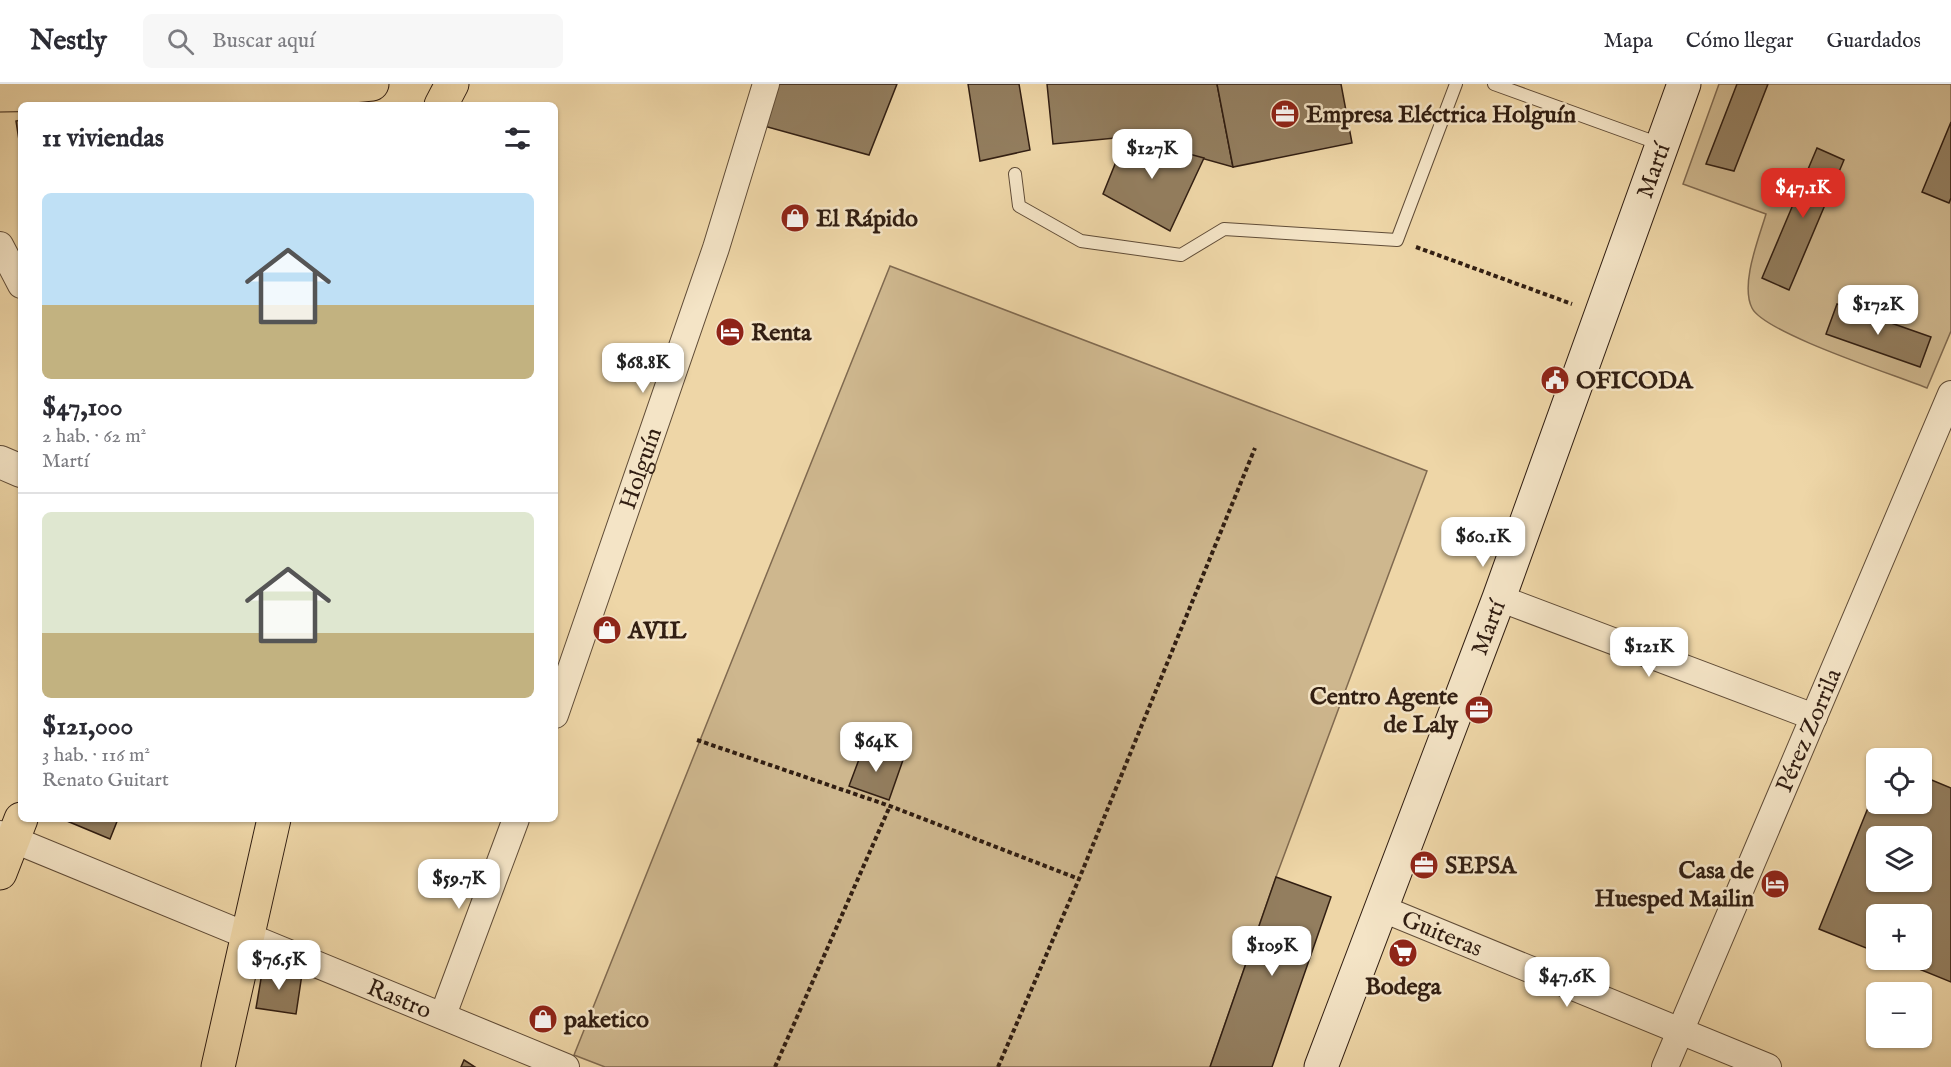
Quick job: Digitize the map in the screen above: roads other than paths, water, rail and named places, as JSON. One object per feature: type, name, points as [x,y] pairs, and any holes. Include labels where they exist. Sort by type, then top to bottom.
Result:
[{"type":"main road","points":[[0,95],[117,89],[311,93],[372,84]]},
{"type":"main road","points":[[443,102],[452,84]]},
{"type":"main road","name":"Martí","points":[[1321,1067],[1383,909],[1499,598],[1684,84]]},
{"type":"main road","points":[[218,1067],[273,822]]},
{"type":"main road","points":[[0,873],[12,831]]},
{"type":"street","name":"Holguín","points":[[559,689],[716,248],[766,84]]},
{"type":"street","points":[[0,245],[18,279]]},
{"type":"street","name":"Pérez Zorrila","points":[[1665,1067],[1951,394]]},
{"type":"street","points":[[0,462],[18,470]]},
{"type":"street","points":[[1499,598],[1814,717]]},
{"type":"street","points":[[443,1015],[515,822]]},
{"type":"street","name":"Rastro","points":[[12,831],[247,936],[566,1067]]},
{"type":"street","name":"Guiteras","points":[[1383,909],[1768,1067]]},
{"type":"lane","points":[[1015,174],[1019,206],[1081,241],[1181,255],[1224,229],[1397,240],[1456,84]]},
{"type":"lane","points":[[1494,84],[1661,145]]},
{"type":"place","name":"Empresa Eléctrica Holguín","points":[[1285,114]]},
{"type":"place","name":"El Rápido","points":[[795,218]]},
{"type":"place","name":"Renta","points":[[730,332]]},
{"type":"place","name":"OFICODA","points":[[1555,380]]},
{"type":"place","name":"AVIL","points":[[607,630]]},
{"type":"place","name":"Centro Agente de Laly","points":[[1479,710]]},
{"type":"place","name":"SEPSA","points":[[1424,865]]},
{"type":"place","name":"Casa de Huesped Mailin","points":[[1775,884]]},
{"type":"place","name":"Bodega","points":[[1403,953]]},
{"type":"place","name":"paketico","points":[[543,1019]]}]
